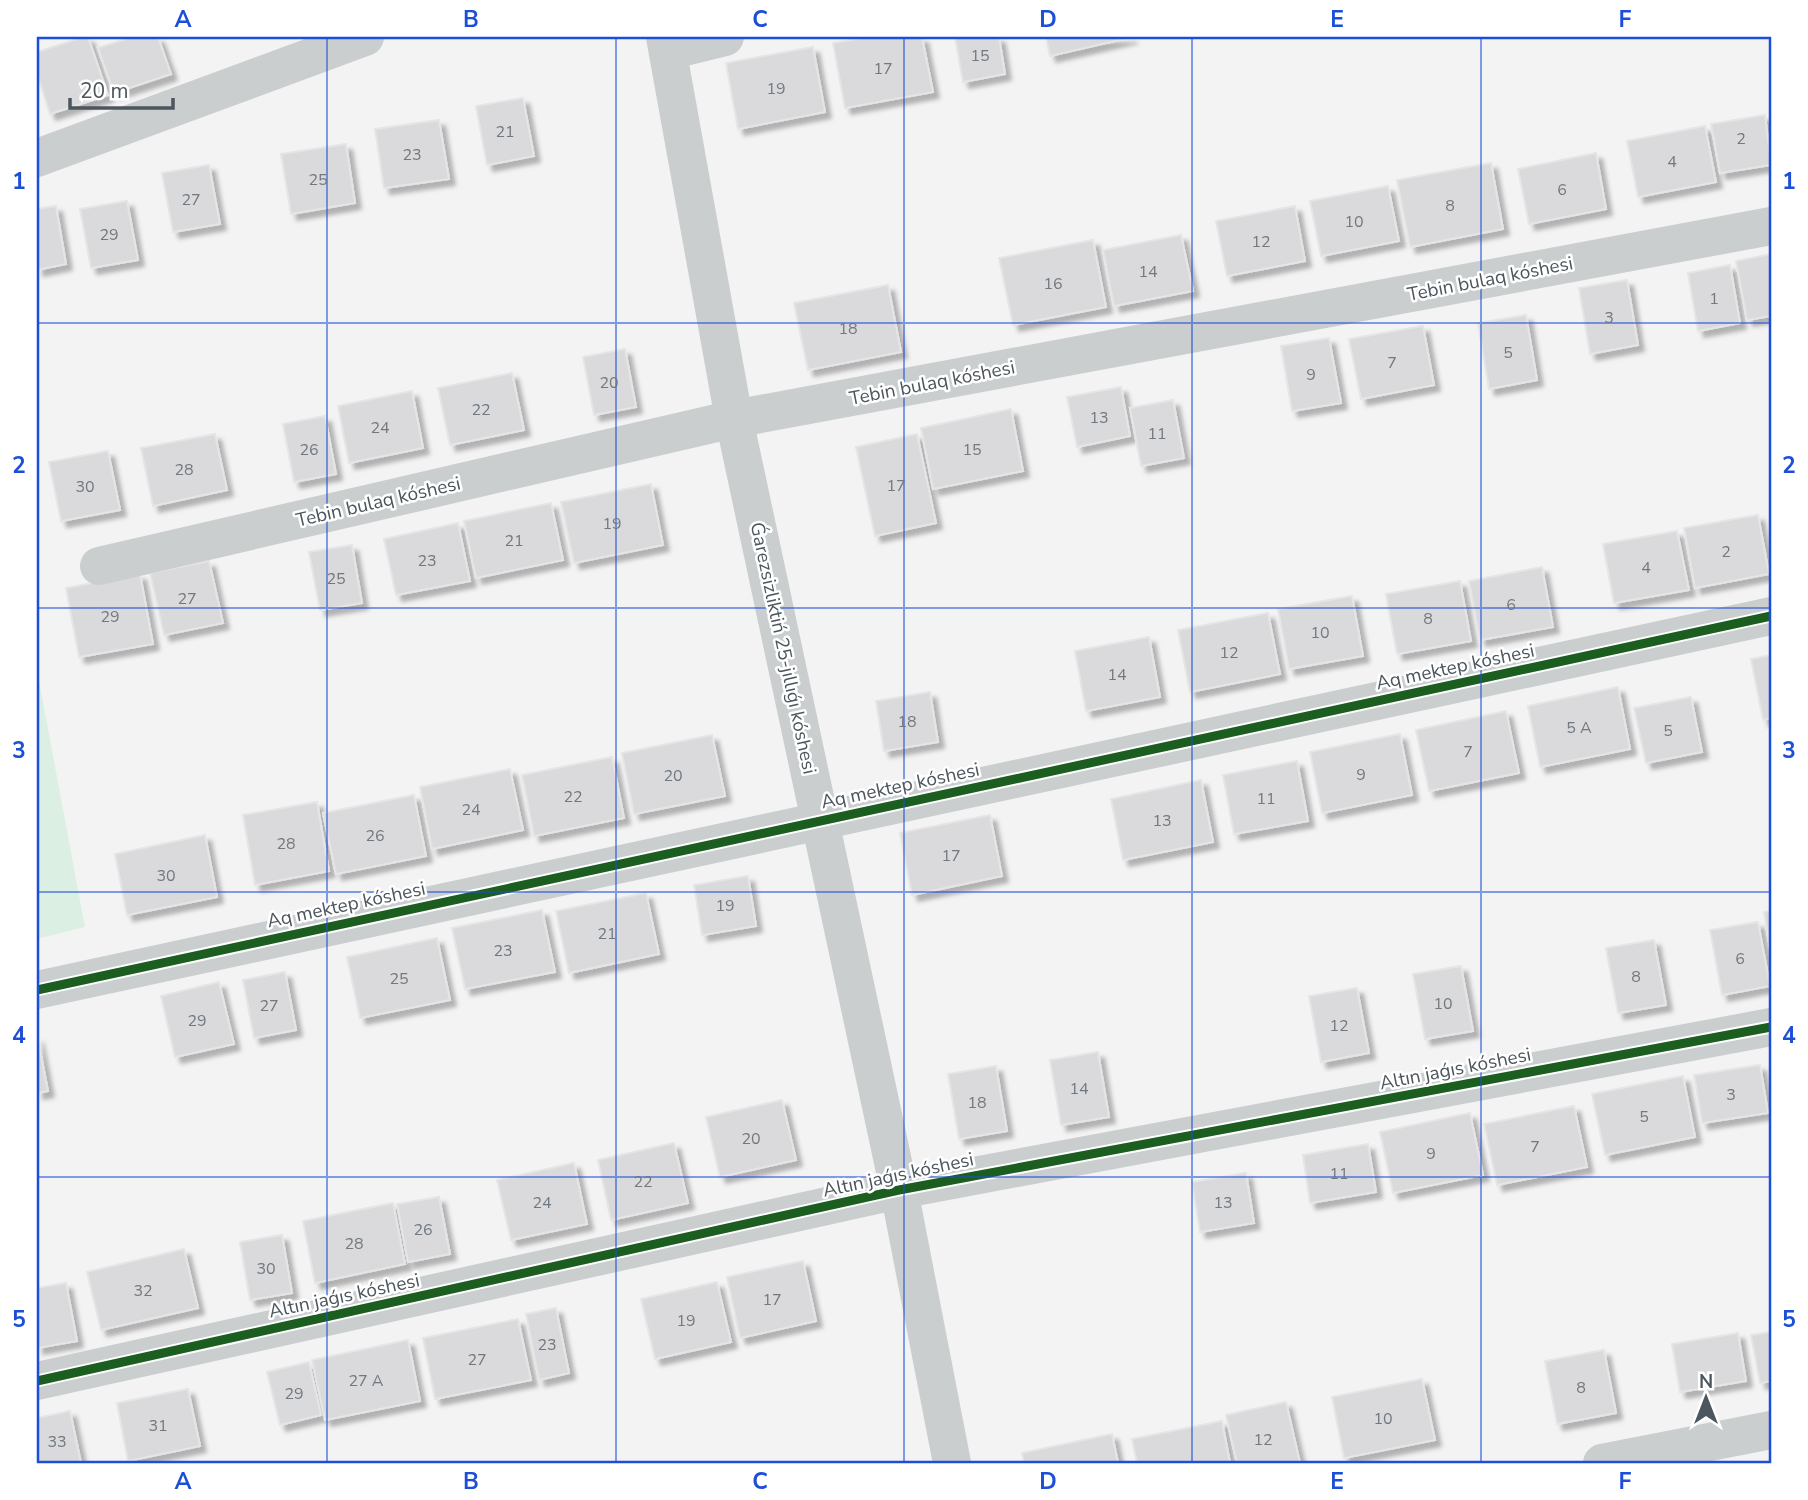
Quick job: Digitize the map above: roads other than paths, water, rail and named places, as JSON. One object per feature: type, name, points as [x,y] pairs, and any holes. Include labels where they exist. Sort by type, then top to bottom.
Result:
[{"type":"street","points":[[37,158],[365,37]]},
{"type":"street","points":[[666,44],[725,37]]},
{"type":"street","name":"Ǵarezsizliktiń 25-jıllıǵı kóshesi","points":[[666,44],[734,419],[900,1190],[952,1463]]},
{"type":"street","name":"Tebin bulaq kóshesi","points":[[99,566],[734,419],[1771,226]]},
{"type":"street","name":"Aq mektep kóshesi","points":[[37,990],[1771,616]]},
{"type":"street","name":"Altın jaǵıs kóshesi","points":[[37,1381],[900,1190],[1771,1027]]},
{"type":"street","points":[[1602,1463],[1771,1430]]}]
